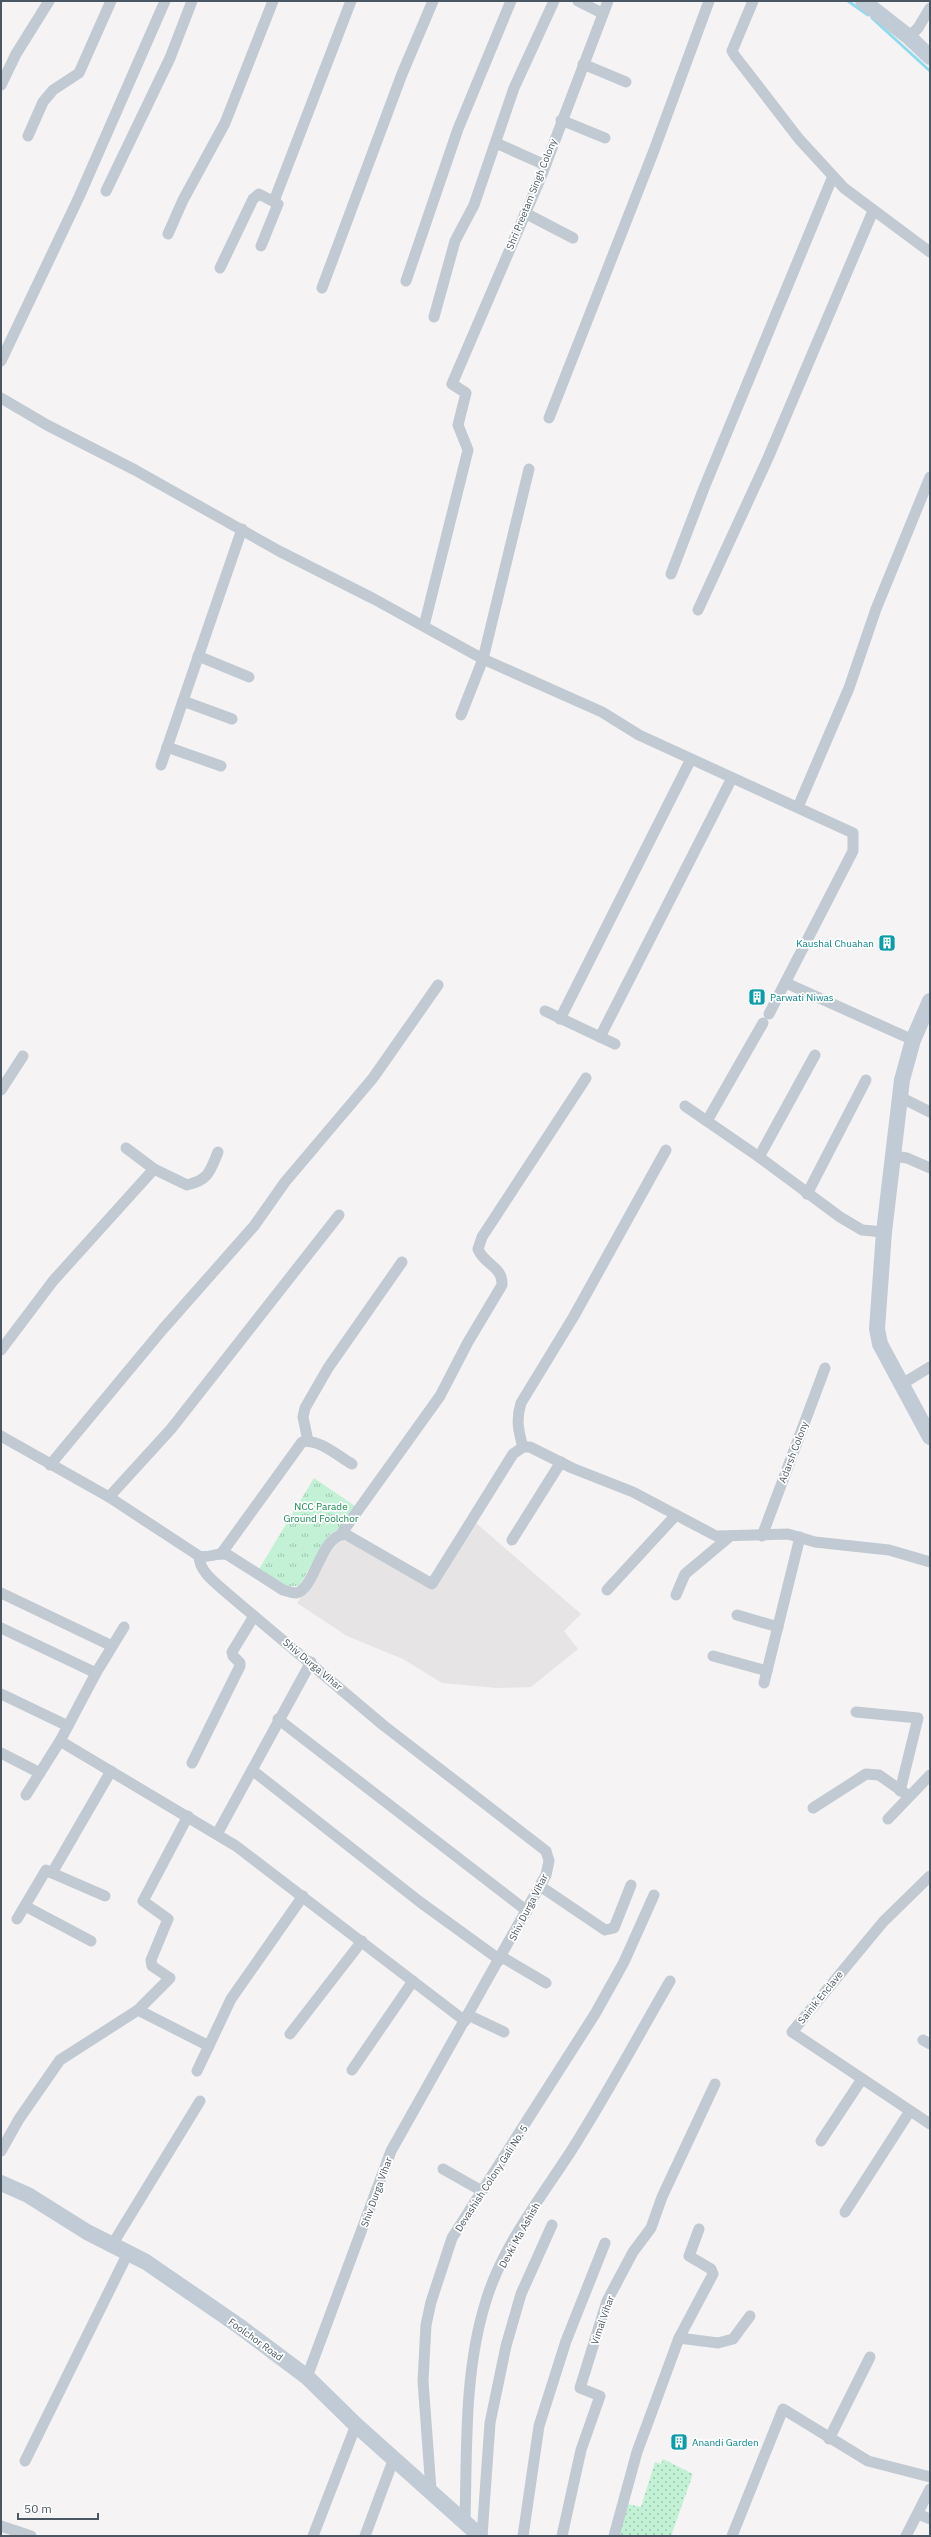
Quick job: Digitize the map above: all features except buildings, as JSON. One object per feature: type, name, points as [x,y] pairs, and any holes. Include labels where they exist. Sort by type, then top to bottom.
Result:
[{"type":"street","points":[[1,85],[16,54],[49,1]]},
{"type":"street","points":[[28,136],[43,102],[53,90],[79,73],[111,1]]},
{"type":"street","points":[[1,361],[79,197],[165,1]]},
{"type":"street","points":[[106,191],[170,58],[192,1]]},
{"type":"street","points":[[168,234],[183,200],[225,123],[272,1]]},
{"type":"street","points":[[274,201],[351,1]]},
{"type":"street","points":[[322,288],[402,74],[433,1]]},
{"type":"street","points":[[406,281],[458,129],[511,1]]},
{"type":"street","points":[[434,317],[455,241],[474,205],[514,88],[554,1]]},
{"type":"street","points":[[578,1],[602,13]]},
{"type":"street","name":"Shri Preetam Singh Colony","points":[[424,626],[468,450],[458,425],[466,393],[452,384],[545,165],[602,13],[608,1]]},
{"type":"street","points":[[549,418],[653,153],[709,1]]},
{"type":"street","points":[[753,1],[732,51],[735,56],[799,139],[844,188],[930,252]]},
{"type":"street","points":[[863,1],[909,37],[930,58]]},
{"type":"street","points":[[909,37],[918,28],[930,8]]},
{"type":"street","points":[[583,64],[626,82]]},
{"type":"street","points":[[561,120],[605,138]]},
{"type":"street","points":[[496,143],[545,165]]},
{"type":"street","points":[[671,574],[704,488],[833,176]]},
{"type":"street","points":[[220,268],[253,199],[259,194],[278,204],[261,246]]},
{"type":"street","points":[[698,610],[768,458],[873,211]]},
{"type":"street","points":[[525,213],[573,238]]},
{"type":"street","points":[[1,398],[47,425],[135,470],[483,659],[602,712],[639,735],[853,833],[853,851],[786,983],[707,1121]]},
{"type":"street","points":[[461,715],[483,659],[529,469]]},
{"type":"street","points":[[798,807],[848,688],[876,609],[930,476]]},
{"type":"street","points":[[161,765],[242,529]]},
{"type":"street","points":[[198,656],[250,677]]},
{"type":"street","points":[[183,701],[232,719]]},
{"type":"street","points":[[167,747],[221,766]]},
{"type":"street","points":[[560,1018],[691,759]]},
{"type":"street","points":[[600,1037],[732,778]]},
{"type":"street","points":[[786,983],[912,1040]]},
{"type":"street","points":[[50,1465],[163,1330],[254,1226],[285,1182],[373,1078],[438,985]]},
{"type":"street","points":[[929,1006],[912,1040],[906,1061],[900,1097],[893,1156],[879,1231],[877,1329],[880,1344],[930,1437]]},
{"type":"street","points":[[545,1011],[615,1044]]},
{"type":"street","points":[[759,1157],[815,1055]]},
{"type":"street","points":[[1,1090],[23,1056]]},
{"type":"street","points":[[1,1436],[109,1497],[198,1556],[206,1558],[221,1554],[228,1555],[284,1590],[297,1592],[303,1588],[325,1552],[336,1537],[342,1534],[440,1396],[468,1342],[502,1285],[503,1277],[498,1269],[481,1257],[478,1249],[482,1237],[586,1078]]},
{"type":"street","points":[[807,1194],[866,1080]]},
{"type":"street","points":[[900,1097],[930,1112]]},
{"type":"street","points":[[685,1106],[759,1157],[807,1194],[862,1230],[879,1231]]},
{"type":"street","points":[[126,1148],[154,1169],[187,1185],[198,1182],[208,1175],[218,1152]]},
{"type":"street","points":[[523,1447],[517,1428],[517,1416],[521,1403],[574,1316],[666,1150]]},
{"type":"street","points":[[893,1156],[907,1158],[930,1168]]},
{"type":"street","points":[[1,1350],[53,1281],[154,1169]]},
{"type":"street","points":[[109,1497],[172,1429],[339,1215]]},
{"type":"street","points":[[308,1441],[303,1417],[305,1408],[328,1368],[402,1262]]},
{"type":"street","name":"Adarsh Colony","points":[[762,1536],[825,1368]]},
{"type":"street","points":[[902,1384],[930,1368]]},
{"type":"street","points":[[221,1554],[294,1451],[302,1442],[308,1441],[352,1464]]},
{"type":"street","points":[[342,1534],[432,1584],[514,1454],[523,1447],[530,1447],[561,1462],[608,1480],[716,1536],[728,1538],[788,1534],[834,1545],[889,1550],[930,1562]]},
{"type":"street","points":[[512,1540],[561,1462]]},
{"type":"street","points":[[607,1590],[676,1515]]},
{"type":"street","points":[[764,1683],[800,1537]]},
{"type":"street","points":[[676,1595],[685,1574],[728,1538]]},
{"type":"street","name":"Shiv Durga Vihar","points":[[198,1556],[199,1562],[205,1572],[254,1616],[311,1662],[383,1725],[546,1851],[549,1861],[546,1875],[501,1959],[391,2151],[308,2377]]},
{"type":"street","points":[[1,1593],[112,1646]]},
{"type":"street","points":[[737,1615],[778,1627]]},
{"type":"street","points":[[192,1763],[240,1666],[240,1662],[232,1656],[232,1652],[254,1616]]},
{"type":"street","points":[[26,1794],[60,1741],[96,1673],[124,1627]]},
{"type":"street","points":[[1,1628],[96,1673]]},
{"type":"street","points":[[714,1656],[767,1671]]},
{"type":"street","points":[[217,1834],[311,1662]]},
{"type":"street","points":[[1,1694],[68,1726]]},
{"type":"street","points":[[856,1712],[918,1718],[905,1793]]},
{"type":"street","points":[[278,1720],[527,1911]]},
{"type":"street","points":[[60,1741],[217,1834],[303,1896],[413,1981],[467,2018],[504,2032]]},
{"type":"street","points":[[1,1753],[40,1772]]},
{"type":"street","points":[[252,1770],[420,1902],[501,1959],[546,1983]]},
{"type":"street","points":[[52,1873],[111,1771]]},
{"type":"street","points":[[813,1808],[866,1774],[879,1775],[905,1793]]},
{"type":"street","points":[[888,1819],[905,1793],[930,1775]]},
{"type":"street","points":[[1,2150],[19,2119],[60,2060],[138,2010],[170,1978],[152,1966],[151,1960],[168,1918],[143,1900],[188,1816]]},
{"type":"street","points":[[17,1919],[46,1870],[105,1896]]},
{"type":"street","name":"Sainik Enclave","points":[[930,1876],[883,1922],[792,2032],[930,2124]]},
{"type":"street","points":[[540,1886],[605,1930],[614,1928],[631,1885]]},
{"type":"street","name":"Devashish Colony Gali No. 5","points":[[431,2490],[423,2381],[426,2325],[431,2302],[452,2238],[595,2014],[624,1962],[654,1895]]},
{"type":"street","points":[[197,2071],[231,1999],[303,1896]]},
{"type":"street","points":[[25,1906],[91,1941]]},
{"type":"street","points":[[290,2034],[362,1941]]},
{"type":"street","points":[[352,2070],[413,1981]]},
{"type":"street","name":"Devki Ma Ashish","points":[[465,2520],[468,2400],[485,2303],[505,2257],[524,2223],[571,2150],[670,1981]]},
{"type":"street","points":[[138,2010],[209,2046]]},
{"type":"street","points":[[821,2141],[862,2079]]},
{"type":"street","name":"Vimal Vihar","points":[[562,2536],[581,2450],[600,2396],[580,2388],[607,2300],[633,2252],[650,2228],[662,2197],[715,2084]]},
{"type":"street","points":[[112,2245],[200,2100]]},
{"type":"street","points":[[845,2212],[910,2111]]},
{"type":"street","points":[[443,2169],[482,2191]]},
{"type":"street","name":"Foolchor Road","points":[[1,2183],[28,2195],[112,2245],[174,2279],[308,2377],[356,2425],[465,2520],[481,2536]]},
{"type":"street","points":[[481,2536],[490,2423],[506,2346],[522,2294],[552,2225]]},
{"type":"street","points":[[614,2536],[637,2452],[679,2338],[713,2274],[711,2269],[689,2256],[699,2229]]},
{"type":"street","points":[[523,2536],[539,2426],[566,2341],[605,2243]]},
{"type":"street","points":[[25,2461],[128,2253]]},
{"type":"street","points":[[679,2338],[718,2343],[733,2339],[750,2316]]},
{"type":"street","points":[[829,2439],[870,2357]]},
{"type":"street","points":[[732,2536],[783,2408],[829,2439],[868,2461],[930,2477]]},
{"type":"street","points":[[313,2536],[356,2425]]},
{"type":"street","points":[[365,2536],[394,2458]]},
{"type":"street","points":[[906,2536],[930,2489]]},
{"type":"street","points":[[918,2514],[930,2519]]},
{"type":"street","points":[[1,2526],[31,2536]]},
{"type":"shaded area","points":[[476,1523],[581,1614],[564,1631],[578,1649],[531,1687],[497,1688],[442,1683],[403,1659],[347,1636],[297,1603],[337,1543],[347,1540],[435,1590]]},
{"type":"green space","name":"NCC Parade Ground Foolchor","points":[[314,1478],[355,1506],[343,1526],[329,1535],[299,1586],[285,1586],[259,1569]]},
{"type":"green space","points":[[663,2459],[693,2474],[671,2536],[618,2536],[627,2504],[641,2507],[655,2462],[661,2464]]},
{"type":"waterway","points":[[848,1],[868,15]]},
{"type":"waterway","points":[[872,18],[930,71]]},
{"type":"place","name":"Kaushal Chuahan","points":[[887,943]]},
{"type":"place","name":"Parwati Niwas","points":[[757,997]]},
{"type":"place","name":"Anandi Garden","points":[[679,2442]]}]
